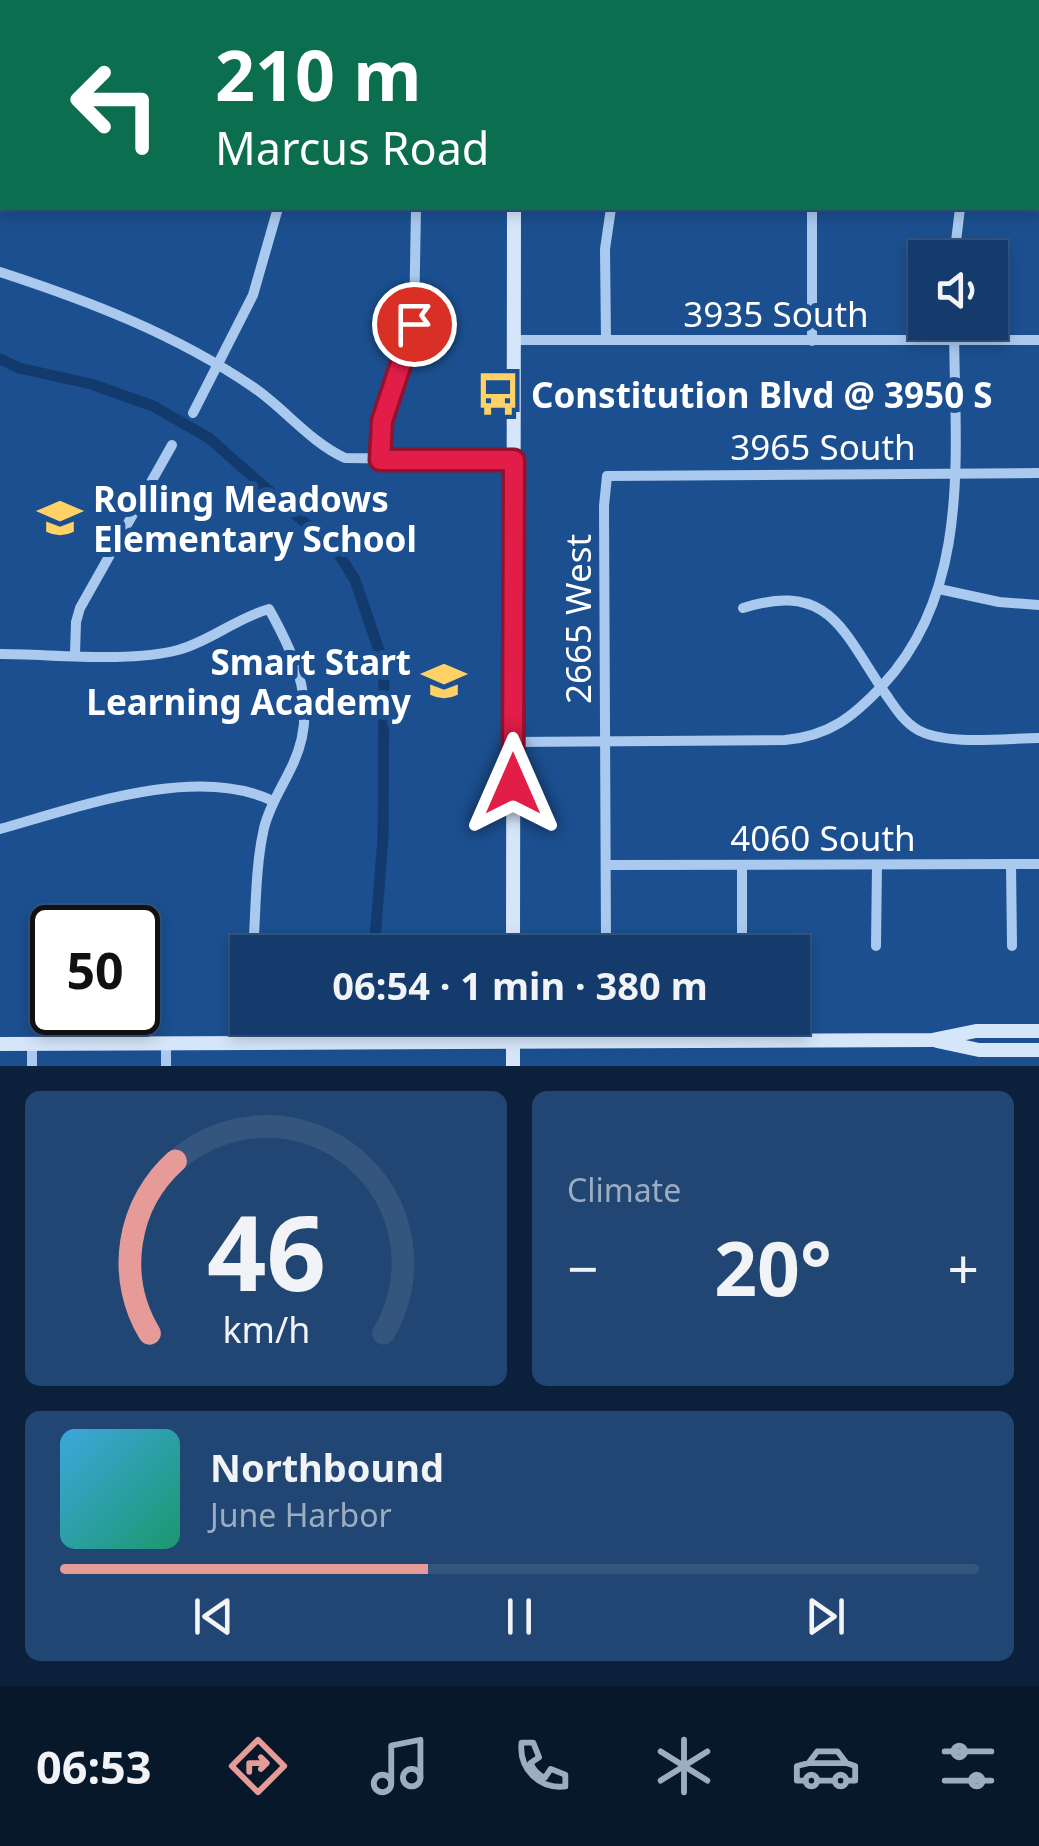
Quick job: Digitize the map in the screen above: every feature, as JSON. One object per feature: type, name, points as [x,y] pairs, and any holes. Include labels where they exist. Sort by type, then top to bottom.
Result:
[{"type":"main road","points":[[513,935],[514,210]]},
{"type":"main road","points":[[0,1044],[932,1040],[976,1031],[1039,1031]]},
{"type":"main road","points":[[513,1035],[513,1066]]},
{"type":"main road","points":[[932,1040],[978,1050],[1039,1050]]},
{"type":"street","points":[[193,413],[253,294],[277,210]]},
{"type":"street","points":[[380,460],[382,421],[414,324],[416,210]]},
{"type":"street","points":[[606,340],[605,249],[610,210]]},
{"type":"street","points":[[812,210],[812,340]]},
{"type":"street","points":[[956,240],[960,210]]},
{"type":"street","points":[[0,272],[126,316],[254,387],[333,452],[352,460],[514,460]]},
{"type":"street","name":"3935 South","points":[[514,340],[908,340]]},
{"type":"street","points":[[513,742],[802,739],[844,723],[881,688],[917,643],[939,590],[952,529],[954,340]]},
{"type":"street","name":"3935 South","points":[[1008,340],[1039,340]]},
{"type":"street","points":[[75,654],[80,608],[172,445]]},
{"type":"street","name":"3965 South","points":[[608,476],[1039,472]]},
{"type":"street","name":"2665 West","points":[[606,935],[604,506],[608,476]]},
{"type":"street","points":[[939,590],[1039,606]]},
{"type":"street","points":[[743,608],[790,600],[808,602],[825,610],[906,722],[935,737],[1039,738]]},
{"type":"street","points":[[0,654],[148,656],[172,652],[204,640],[250,614],[269,609],[299,668],[305,710],[298,752],[273,801],[262,839],[255,935]]},
{"type":"street","points":[[0,829],[132,792],[159,789],[239,789],[273,801]]},
{"type":"street","points":[[1011,864],[1012,946]]},
{"type":"street","name":"4060 South","points":[[606,865],[1039,864]]},
{"type":"street","points":[[742,865],[742,935]]},
{"type":"street","points":[[876,946],[877,865]]},
{"type":"street","points":[[133,1035],[133,1044]]},
{"type":"street","points":[[250,1035],[250,1044]]},
{"type":"street","points":[[32,1043],[32,1066]]},
{"type":"street","points":[[166,1044],[166,1066]]},
{"type":"waterway","points":[[0,359],[19,368],[91,384],[153,406],[209,438],[337,551],[355,580],[384,665],[383,838],[375,935]]},
{"type":"place","name":"Constitution Blvd @ 3950 S","points":[[498,394]]},
{"type":"place","name":"Rolling Meadows Elementary School","points":[[60,518]]},
{"type":"place","name":"Smart Start Learning Academy","points":[[444,681]]},
{"type":"route","points":[[414,324],[382,421],[380,460],[514,460],[513,784]]}]
